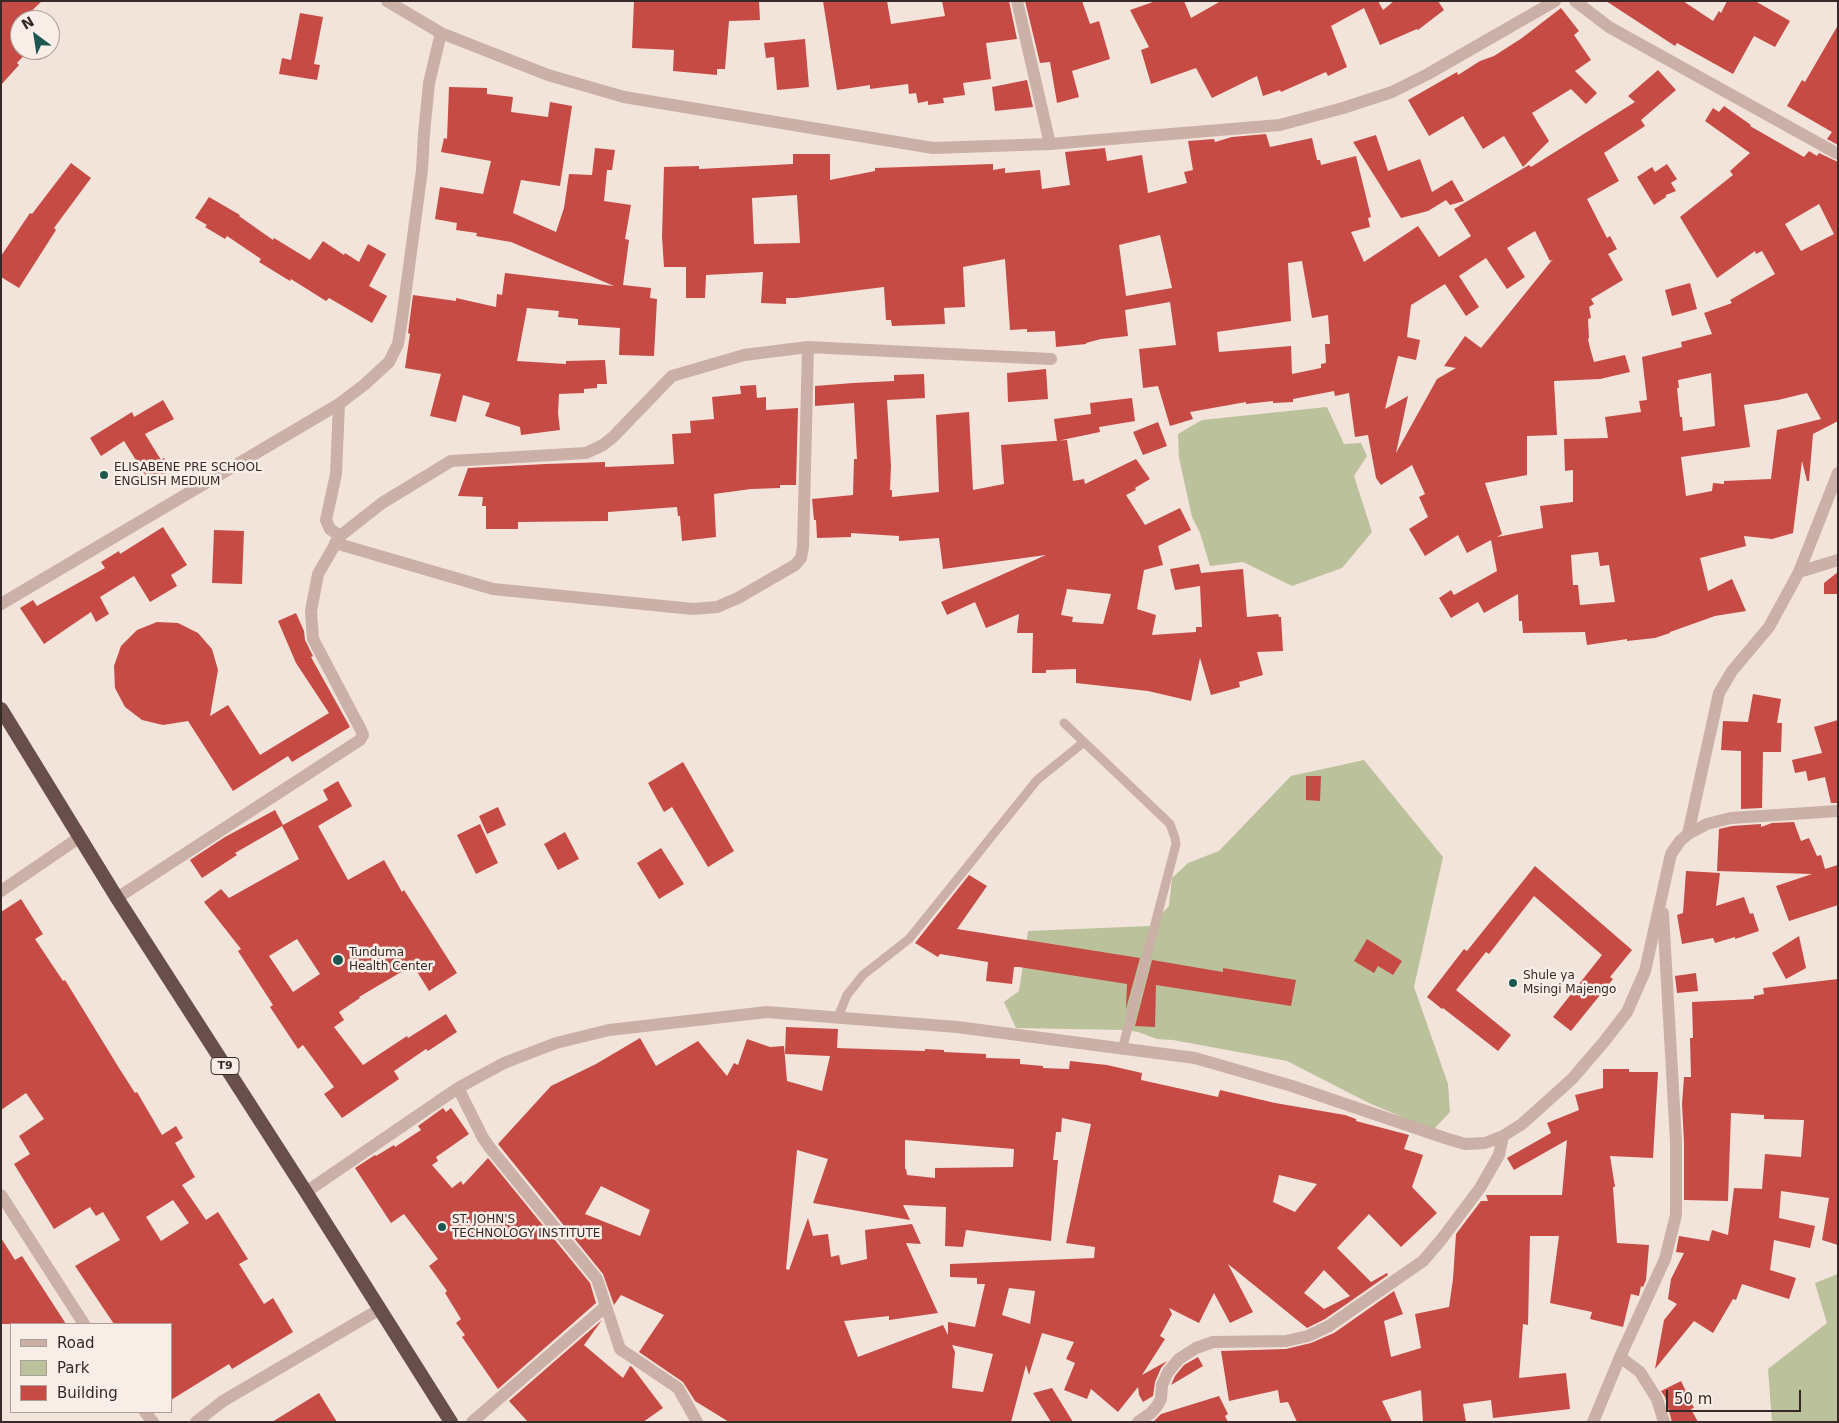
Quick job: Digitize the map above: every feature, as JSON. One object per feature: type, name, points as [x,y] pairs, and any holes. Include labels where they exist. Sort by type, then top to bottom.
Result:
[{"type":"highway","name":"T9","points":[[1,709],[117,898],[451,1422]]},
{"type":"street","points":[[387,1],[441,33],[548,75],[624,97],[933,148],[1050,144],[1280,125],[1344,108],[1392,92],[1428,74],[1555,1]]},
{"type":"street","points":[[1017,1],[1050,144]]},
{"type":"street","points":[[1574,1],[1609,27],[1838,154]]},
{"type":"street","points":[[1,604],[338,404],[364,385],[389,362],[398,344],[422,170],[429,83],[441,33]]},
{"type":"street","points":[[338,404],[336,474],[326,520],[338,540],[493,589],[693,609],[717,607],[738,598],[795,565],[801,558],[803,547],[808,347]]},
{"type":"street","points":[[117,898],[360,740],[363,736],[362,730],[313,639],[311,611],[318,574],[338,540],[382,503],[451,461],[586,453],[603,445],[613,437],[672,376],[744,355],[808,347],[1051,359]]},
{"type":"street","points":[[1688,834],[1719,693],[1732,671],[1769,627],[1799,572],[1838,473]]},
{"type":"street","points":[[1799,572],[1838,560]]},
{"type":"street","points":[[306,1192],[458,1088],[504,1063],[556,1043],[609,1030],[767,1012],[957,1027],[1194,1058],[1292,1086],[1465,1144],[1485,1143],[1504,1136],[1522,1124],[1572,1079],[1627,1012],[1645,971],[1671,854],[1680,841],[1688,834],[1707,824],[1731,818],[1838,811]]},
{"type":"street","points":[[1,891],[80,837]]},
{"type":"street","points":[[1593,1422],[1620,1357],[1665,1259],[1676,1216],[1676,1132],[1662,900]]},
{"type":"street","points":[[458,1088],[482,1138],[598,1279],[620,1349],[678,1388],[697,1422]]},
{"type":"street","points":[[1138,1422],[1152,1413],[1161,1399],[1162,1385],[1168,1372],[1179,1359],[1196,1348],[1213,1342],[1286,1341],[1308,1336],[1328,1326],[1423,1261],[1480,1188],[1499,1155],[1504,1136]]},
{"type":"street","points":[[1,1195],[83,1323]]},
{"type":"street","points":[[472,1422],[606,1306]]},
{"type":"street","points":[[196,1422],[223,1401],[380,1309]]},
{"type":"street","points":[[1620,1357],[1640,1372],[1657,1399],[1664,1422]]},
{"type":"lane","points":[[1064,723],[1170,824],[1176,844],[1122,1050]]},
{"type":"lane","points":[[838,1017],[848,995],[862,975],[909,939],[1036,780],[1084,742]]},
{"type":"green space","points":[[1327,407],[1344,444],[1361,443],[1367,456],[1354,476],[1372,532],[1342,568],[1292,586],[1243,562],[1210,566],[1200,533],[1192,517],[1179,458],[1178,434],[1202,420]]},
{"type":"green space","points":[[1364,760],[1443,857],[1414,987],[1448,1084],[1450,1112],[1433,1130],[1371,1104],[1287,1061],[1173,1040],[1157,1039],[1138,1032],[1125,1030],[1016,1028],[1004,1002],[1019,991],[1028,931],[1150,926],[1169,906],[1172,878],[1188,863],[1219,851],[1291,776]]},
{"type":"green space","points":[[1838,1274],[1838,1422],[1772,1422],[1768,1369],[1827,1323],[1815,1283]]},
{"type":"building","points":[[1,1],[42,1],[33,10],[10,10],[10,60],[20,60],[17,63],[19,65],[1,85]]},
{"type":"building","points":[[634,1],[759,1],[760,20],[729,21],[725,69],[717,69],[717,75],[673,71],[674,50],[632,48]]},
{"type":"building","points":[[823,1],[887,1],[891,24],[945,16],[942,1],[1009,1],[1017,39],[986,43],[991,79],[963,83],[965,95],[943,98],[944,103],[928,105],[928,101],[918,103],[916,93],[909,94],[908,84],[870,89],[870,85],[837,90]]},
{"type":"building","points":[[1025,1],[1082,1],[1090,24],[1099,21],[1110,59],[1072,71],[1079,97],[1057,103],[1050,62],[1040,63]]},
{"type":"building","points":[[1156,1],[1184,1],[1191,18],[1221,1],[1378,1],[1383,10],[1394,1],[1438,1],[1444,10],[1418,30],[1380,45],[1364,8],[1331,26],[1347,67],[1328,76],[1326,72],[1281,92],[1280,90],[1263,96],[1257,76],[1212,98],[1196,68],[1151,84],[1141,50],[1149,47],[1130,10]]},
{"type":"building","points":[[1606,1],[1683,1],[1713,21],[1719,11],[1721,13],[1727,1],[1755,1],[1790,21],[1775,47],[1754,36],[1733,74],[1677,43],[1675,46]]},
{"type":"building","points":[[1561,8],[1579,31],[1574,35],[1591,60],[1575,71],[1597,93],[1586,104],[1571,89],[1532,113],[1549,141],[1523,167],[1504,136],[1483,149],[1463,116],[1429,136],[1408,100],[1457,72],[1458,75],[1480,61],[1494,56],[1522,38]]},
{"type":"building","points":[[300,13],[323,17],[314,64],[320,65],[317,80],[279,74],[282,58],[291,60]]},
{"type":"building","points":[[1838,25],[1838,145],[1827,139],[1832,132],[1787,106],[1802,80],[1805,82]]},
{"type":"building","points":[[805,39],[809,87],[777,90],[774,57],[766,58],[764,43]]},
{"type":"building","points":[[1658,70],[1676,90],[1641,120],[1645,126],[1604,153],[1619,181],[1587,199],[1607,238],[1610,236],[1617,249],[1608,254],[1623,280],[1591,299],[1594,304],[1589,307],[1591,318],[1588,319],[1588,339],[1590,348],[1594,362],[1625,355],[1630,372],[1600,379],[1554,381],[1557,435],[1527,436],[1527,475],[1485,483],[1502,534],[1497,537],[1543,528],[1540,506],[1573,502],[1573,470],[1565,471],[1564,439],[1608,438],[1605,417],[1641,412],[1639,401],[1647,400],[1642,357],[1682,347],[1681,342],[1712,334],[1704,313],[1732,303],[1730,300],[1775,274],[1762,251],[1756,254],[1755,251],[1717,278],[1680,217],[1733,175],[1730,171],[1750,153],[1705,121],[1713,108],[1719,112],[1724,106],[1750,126],[1804,157],[1809,151],[1817,156],[1819,153],[1838,162],[1838,421],[1813,434],[1809,481],[1807,481],[1802,461],[1793,533],[1772,539],[1744,536],[1746,546],[1700,558],[1708,591],[1732,579],[1746,611],[1715,616],[1655,638],[1627,641],[1627,639],[1587,645],[1585,632],[1523,633],[1522,621],[1519,621],[1518,594],[1484,613],[1478,602],[1451,618],[1439,598],[1451,590],[1454,595],[1497,571],[1491,540],[1467,553],[1458,535],[1425,556],[1409,529],[1428,517],[1419,497],[1425,494],[1412,465],[1381,485],[1376,478],[1368,435],[1355,437],[1349,393],[1335,396],[1334,391],[1293,399],[1293,402],[1273,403],[1273,401],[1246,404],[1246,402],[1190,412],[1193,419],[1170,426],[1158,386],[1143,388],[1139,349],[1176,345],[1170,302],[1125,310],[1128,336],[1101,339],[1086,344],[1056,347],[1055,331],[1027,332],[1027,329],[1010,330],[1005,259],[963,267],[965,307],[944,308],[945,324],[892,326],[891,320],[886,320],[884,287],[786,298],[786,304],[761,303],[763,272],[706,275],[705,298],[686,298],[686,267],[664,267],[662,237],[664,167],[699,166],[699,169],[793,164],[793,154],[830,154],[830,180],[875,171],[875,168],[993,164],[993,170],[1005,168],[1005,173],[1040,170],[1042,189],[1070,185],[1065,152],[1105,148],[1107,161],[1142,155],[1148,193],[1187,183],[1184,172],[1193,170],[1188,141],[1214,139],[1215,142],[1232,137],[1266,134],[1270,147],[1312,138],[1317,160],[1320,160],[1321,165],[1356,156],[1371,217],[1368,218],[1370,227],[1351,232],[1364,262],[1418,226],[1439,257],[1471,236],[1454,209],[1529,165],[1531,167],[1635,102],[1628,96]],"holes":[[[797,195],[800,243],[754,244],[752,198]],[[1819,204],[1834,234],[1801,251],[1785,224]],[[1535,231],[1550,261],[1553,259],[1481,348],[1465,336],[1444,366],[1456,368],[1437,379],[1396,453],[1408,396],[1385,409],[1398,356],[1416,360],[1420,340],[1407,337],[1411,305],[1445,284],[1466,316],[1479,307],[1459,276],[1486,258],[1507,289],[1525,277],[1507,248]],[[1160,235],[1172,288],[1126,296],[1119,245]],[[1302,261],[1312,318],[1328,315],[1330,344],[1325,344],[1326,363],[1321,364],[1321,368],[1292,374],[1291,346],[1219,352],[1217,332],[1291,321],[1288,263]],[[1711,373],[1715,426],[1683,431],[1677,388],[1679,388],[1678,380]],[[1807,393],[1821,419],[1777,430],[1771,479],[1724,481],[1724,484],[1713,483],[1712,491],[1686,496],[1681,457],[1750,447],[1744,405]],[[1598,552],[1600,566],[1609,565],[1615,602],[1580,605],[1578,585],[1573,585],[1571,555]]]},
{"type":"building","points":[[1027,80],[1033,107],[995,111],[992,87]]},
{"type":"building","points":[[449,87],[487,88],[487,94],[513,97],[511,112],[548,117],[550,102],[572,106],[560,186],[521,180],[513,213],[556,232],[564,208],[569,174],[592,175],[595,148],[615,150],[612,170],[607,170],[604,201],[631,205],[625,239],[629,240],[623,285],[651,288],[650,298],[657,299],[654,356],[619,355],[620,328],[578,325],[578,319],[558,317],[559,311],[527,308],[517,361],[566,364],[566,361],[605,360],[607,384],[597,384],[597,388],[584,389],[584,393],[559,394],[558,413],[560,430],[521,435],[520,427],[485,416],[490,403],[463,395],[456,422],[430,416],[441,374],[405,368],[413,295],[456,301],[456,298],[496,307],[497,294],[502,295],[505,273],[614,286],[511,242],[476,236],[477,233],[456,230],[457,223],[435,219],[440,187],[483,194],[491,161],[441,152],[444,138],[447,139]]},
{"type":"building","points":[[1376,135],[1388,171],[1420,159],[1432,192],[1452,180],[1464,201],[1450,205],[1446,200],[1428,211],[1401,218],[1353,142]]},
{"type":"building","points":[[71,163],[91,178],[54,228],[56,230],[19,288],[1,277],[1,256],[30,213],[32,214]]},
{"type":"building","points":[[1667,164],[1677,179],[1671,183],[1676,191],[1666,195],[1666,197],[1654,205],[1637,177],[1652,167],[1655,172]]},
{"type":"building","points":[[209,197],[240,215],[273,240],[274,238],[310,260],[323,241],[344,255],[345,253],[359,262],[368,244],[386,254],[369,286],[387,296],[372,323],[329,298],[326,301],[291,279],[290,281],[259,262],[261,259],[227,236],[225,239],[205,227],[207,225],[195,218]]},
{"type":"building","points":[[1690,283],[1697,309],[1672,316],[1665,290]]},
{"type":"building","points":[[1046,369],[1048,399],[1008,402],[1007,373]]},
{"type":"building","points":[[924,374],[925,398],[887,400],[891,466],[890,490],[892,490],[892,497],[939,492],[936,415],[969,412],[973,490],[1004,484],[1001,445],[1067,440],[1073,481],[1084,479],[1085,484],[1136,459],[1150,479],[1126,495],[1145,525],[1180,508],[1191,530],[1158,546],[1163,565],[1144,570],[1137,609],[1156,615],[1152,635],[1196,632],[1196,627],[1202,627],[1200,586],[1175,590],[1170,569],[1199,564],[1201,573],[1243,569],[1247,617],[1278,614],[1281,617],[1283,651],[1257,652],[1263,675],[1239,682],[1240,687],[1211,695],[1200,658],[1191,701],[1148,691],[1076,683],[1076,669],[1046,670],[1046,673],[1032,673],[1033,633],[1017,633],[1019,614],[986,628],[975,602],[947,615],[941,602],[1046,555],[943,569],[939,538],[899,541],[899,536],[851,533],[851,537],[817,538],[812,499],[853,495],[854,459],[857,459],[854,403],[815,406],[815,386],[894,381],[894,375]],"holes":[[[1067,589],[1111,594],[1103,624],[1072,622],[1073,617],[1061,615]]]},
{"type":"building","points":[[756,385],[757,398],[766,397],[766,410],[798,408],[796,485],[780,485],[780,488],[751,489],[714,494],[716,537],[682,541],[680,516],[678,516],[677,507],[608,512],[608,521],[518,522],[518,529],[486,529],[486,506],[482,506],[483,497],[458,496],[468,468],[605,462],[605,467],[674,464],[672,434],[691,433],[690,421],[714,419],[712,397],[741,394],[740,386]]},
{"type":"building","points":[[1132,398],[1135,421],[1099,427],[1100,432],[1057,441],[1054,419],[1091,414],[1090,403]]},
{"type":"building","points":[[163,400],[174,419],[145,434],[161,460],[164,458],[171,470],[156,480],[154,478],[149,481],[124,441],[101,456],[90,438],[132,412],[134,417]]},
{"type":"building","points":[[1158,422],[1167,446],[1143,455],[1133,432]]},
{"type":"building","points":[[163,527],[187,565],[171,575],[177,586],[150,602],[134,576],[100,597],[109,614],[96,622],[91,612],[44,644],[20,608],[33,600],[37,606],[105,568],[101,562],[119,551],[120,554]]},
{"type":"building","points":[[214,530],[244,531],[242,584],[212,583]]},
{"type":"building","points":[[1838,572],[1838,594],[1824,594],[1824,583]]},
{"type":"building","points":[[296,613],[304,631],[305,640],[313,656],[311,657],[350,727],[292,762],[288,756],[233,791],[188,721],[163,725],[142,720],[125,707],[115,688],[114,666],[121,646],[137,630],[157,622],[178,623],[198,633],[212,649],[218,670],[210,716],[228,705],[260,755],[329,713],[296,663],[278,621]]},
{"type":"building","points":[[1753,694],[1781,699],[1777,723],[1782,723],[1781,752],[1763,752],[1762,808],[1741,809],[1741,751],[1721,750],[1723,721],[1748,722]]},
{"type":"building","points":[[1838,720],[1838,803],[1831,803],[1825,777],[1808,781],[1806,771],[1795,773],[1792,760],[1822,753],[1814,727]]},
{"type":"building","points":[[683,762],[734,851],[708,867],[672,807],[664,812],[648,783]]},
{"type":"building","points":[[1306,776],[1321,776],[1320,801],[1306,800]]},
{"type":"building","points":[[338,781],[352,806],[318,826],[348,880],[384,860],[402,892],[404,890],[457,973],[429,991],[413,965],[359,997],[339,1012],[344,1020],[334,1027],[363,1065],[407,1036],[408,1038],[446,1014],[457,1032],[428,1051],[426,1049],[394,1071],[399,1079],[342,1118],[324,1094],[334,1087],[303,1045],[298,1049],[270,1007],[273,1005],[238,951],[241,949],[204,902],[221,889],[229,898],[299,859],[282,826],[235,853],[237,855],[202,878],[190,860],[225,837],[275,810],[283,825],[328,800],[323,790]],"holes":[[[297,939],[320,974],[293,992],[269,956]]]},
{"type":"building","points":[[498,807],[506,825],[487,834],[479,816]]},
{"type":"building","points":[[1794,822],[1801,841],[1809,838],[1817,856],[1821,855],[1825,869],[1838,865],[1838,905],[1789,921],[1776,886],[1812,874],[1717,871],[1719,829],[1761,824],[1761,827],[1772,823]]},
{"type":"building","points":[[480,824],[498,863],[476,874],[457,835]]},
{"type":"building","points":[[565,832],[579,859],[558,870],[544,844]]},
{"type":"building","points":[[661,848],[684,884],[659,899],[637,863]]},
{"type":"building","points":[[1535,866],[1632,950],[1610,977],[1613,979],[1571,1031],[1553,1017],[1602,955],[1534,896],[1489,954],[1486,952],[1456,990],[1511,1035],[1498,1051],[1427,997],[1464,949],[1467,951]]},
{"type":"building","points":[[1686,871],[1720,873],[1716,906],[1744,897],[1750,914],[1753,913],[1759,931],[1715,943],[1713,938],[1682,944],[1677,915],[1683,913]]},
{"type":"building","points":[[969,875],[987,886],[957,929],[1140,958],[1126,1009],[1127,984],[1019,967],[1014,967],[1012,984],[986,981],[988,962],[940,954],[938,957],[915,943]]},
{"type":"building","points":[[21,899],[43,934],[35,939],[63,981],[65,980],[135,1093],[137,1092],[162,1135],[176,1126],[183,1138],[175,1143],[195,1177],[182,1185],[206,1220],[218,1212],[248,1259],[239,1264],[264,1304],[273,1298],[293,1332],[232,1369],[229,1364],[172,1399],[172,1323],[113,1323],[75,1266],[120,1240],[103,1212],[96,1216],[90,1207],[54,1229],[14,1164],[30,1154],[19,1136],[44,1119],[26,1093],[1,1110],[1,912]],"holes":[[[173,1200],[189,1223],[161,1241],[146,1217]]]},
{"type":"building","points":[[1799,936],[1806,968],[1786,979],[1772,953]]},
{"type":"building","points":[[1367,939],[1402,961],[1393,975],[1378,966],[1374,973],[1354,961]]},
{"type":"building","points":[[1152,960],[1223,972],[1223,968],[1296,980],[1291,1006],[1156,985],[1155,1027],[1135,1026]]},
{"type":"building","points":[[1696,973],[1698,991],[1677,993],[1675,976]]},
{"type":"building","points":[[1838,979],[1838,1245],[1822,1240],[1829,1198],[1781,1191],[1779,1218],[1815,1226],[1810,1248],[1774,1240],[1770,1270],[1796,1278],[1789,1299],[1742,1284],[1736,1300],[1733,1299],[1713,1333],[1694,1321],[1655,1369],[1664,1320],[1677,1304],[1668,1299],[1671,1279],[1684,1253],[1676,1252],[1679,1236],[1709,1241],[1712,1230],[1728,1235],[1734,1188],[1762,1189],[1765,1154],[1801,1157],[1804,1120],[1764,1119],[1764,1115],[1731,1113],[1728,1201],[1684,1200],[1682,1104],[1684,1077],[1691,1077],[1690,1038],[1693,1038],[1692,1002],[1754,999],[1754,996],[1764,994],[1763,988]]},
{"type":"building","points":[[786,1027],[838,1029],[837,1048],[925,1051],[925,1049],[986,1054],[986,1058],[1020,1059],[1020,1064],[1043,1066],[1043,1068],[1069,1069],[1070,1061],[1107,1065],[1142,1073],[1141,1080],[1218,1097],[1220,1090],[1275,1103],[1345,1115],[1356,1119],[1356,1121],[1409,1135],[1404,1149],[1423,1155],[1412,1187],[1437,1213],[1401,1247],[1369,1214],[1337,1248],[1371,1282],[1387,1273],[1388,1275],[1325,1319],[1307,1328],[1228,1264],[1253,1312],[1230,1323],[1214,1293],[1199,1323],[1169,1308],[1172,1314],[1160,1336],[1165,1339],[1142,1375],[1167,1361],[1161,1368],[1155,1382],[1153,1396],[1143,1402],[1139,1395],[1138,1387],[1118,1412],[1091,1389],[1087,1399],[1064,1390],[1075,1363],[1066,1359],[1074,1342],[1042,1333],[1029,1375],[1026,1365],[1011,1422],[729,1422],[695,1401],[683,1382],[639,1352],[664,1315],[621,1295],[614,1305],[603,1274],[498,1144],[551,1086],[596,1064],[640,1038],[656,1066],[698,1041],[727,1076],[734,1063],[738,1065],[747,1039],[770,1047],[784,1046],[787,1081],[822,1091],[830,1056],[785,1054]],"holes":[[[1062,1118],[1091,1124],[1066,1243],[1095,1247],[1094,1258],[950,1264],[950,1277],[977,1278],[977,1284],[985,1284],[975,1327],[948,1322],[948,1335],[943,1325],[858,1357],[844,1321],[889,1316],[889,1320],[938,1313],[906,1243],[921,1244],[912,1224],[865,1230],[867,1259],[841,1265],[839,1255],[831,1257],[828,1234],[813,1236],[808,1218],[789,1270],[786,1269],[797,1150],[828,1159],[813,1203],[910,1220],[903,1205],[946,1207],[945,1246],[963,1247],[966,1230],[1051,1241],[1058,1160],[1053,1160],[1056,1132],[1061,1132]],[[905,1140],[1014,1149],[1013,1167],[935,1168],[935,1178],[907,1175],[905,1169]],[[1279,1175],[1317,1184],[1295,1212],[1273,1202]],[[601,1186],[650,1210],[640,1236],[585,1214]],[[1324,1270],[1350,1296],[1324,1309],[1304,1293]],[[1009,1288],[1035,1291],[1030,1324],[1002,1315]],[[952,1345],[993,1354],[983,1392],[952,1388],[955,1352]]]},
{"type":"building","points":[[1603,1069],[1629,1069],[1629,1072],[1658,1072],[1653,1158],[1610,1156],[1615,1187],[1613,1187],[1617,1243],[1649,1245],[1646,1280],[1643,1287],[1641,1286],[1639,1296],[1631,1294],[1623,1327],[1590,1319],[1592,1312],[1550,1303],[1559,1236],[1530,1236],[1528,1325],[1523,1324],[1519,1378],[1566,1373],[1570,1409],[1493,1418],[1491,1400],[1463,1404],[1466,1422],[1423,1422],[1421,1390],[1382,1401],[1392,1422],[1297,1422],[1288,1402],[1280,1403],[1278,1390],[1229,1401],[1221,1351],[1286,1349],[1311,1343],[1334,1333],[1394,1291],[1403,1314],[1384,1321],[1391,1357],[1421,1348],[1415,1314],[1449,1307],[1456,1234],[1481,1201],[1488,1201],[1486,1195],[1562,1195],[1567,1140],[1514,1170],[1507,1158],[1551,1133],[1547,1123],[1579,1110],[1575,1095],[1603,1088]]},
{"type":"building","points":[[443,1108],[446,1112],[451,1108],[469,1134],[436,1157],[438,1161],[432,1165],[452,1188],[461,1181],[463,1185],[488,1158],[590,1283],[596,1303],[498,1389],[462,1337],[465,1335],[456,1323],[461,1319],[445,1293],[447,1291],[429,1266],[438,1259],[404,1214],[391,1223],[355,1168],[394,1145],[395,1147],[421,1130],[418,1126]]},
{"type":"building","points":[[1,1238],[15,1260],[22,1256],[65,1323],[1,1324]]},
{"type":"building","points":[[602,1320],[584,1345],[623,1378],[630,1366],[632,1367],[663,1408],[643,1422],[528,1422],[509,1401]]},
{"type":"building","points":[[1198,1357],[1203,1366],[1171,1385],[1175,1376],[1184,1365]]},
{"type":"building","points":[[1681,1381],[1694,1408],[1691,1409],[1698,1422],[1672,1422],[1665,1397],[1661,1391]]},
{"type":"building","points":[[1052,1388],[1073,1422],[1051,1422],[1033,1393]]},
{"type":"building","points":[[319,1393],[337,1422],[272,1422]]},
{"type":"building","points":[[1219,1396],[1228,1414],[1225,1416],[1228,1422],[1153,1422],[1161,1414]]},
{"type":"place","name":"ELISABENE PRE SCHOOL ENGLISH MEDIUM","points":[[104,475]]},
{"type":"place","name":"Tunduma Health Center","points":[[338,960]]},
{"type":"place","name":"Shule ya Msingi Majengo","points":[[1513,983]]},
{"type":"place","name":"ST. JOHN'S TECHNOLOGY INSTITUTE","points":[[442,1227]]}]
